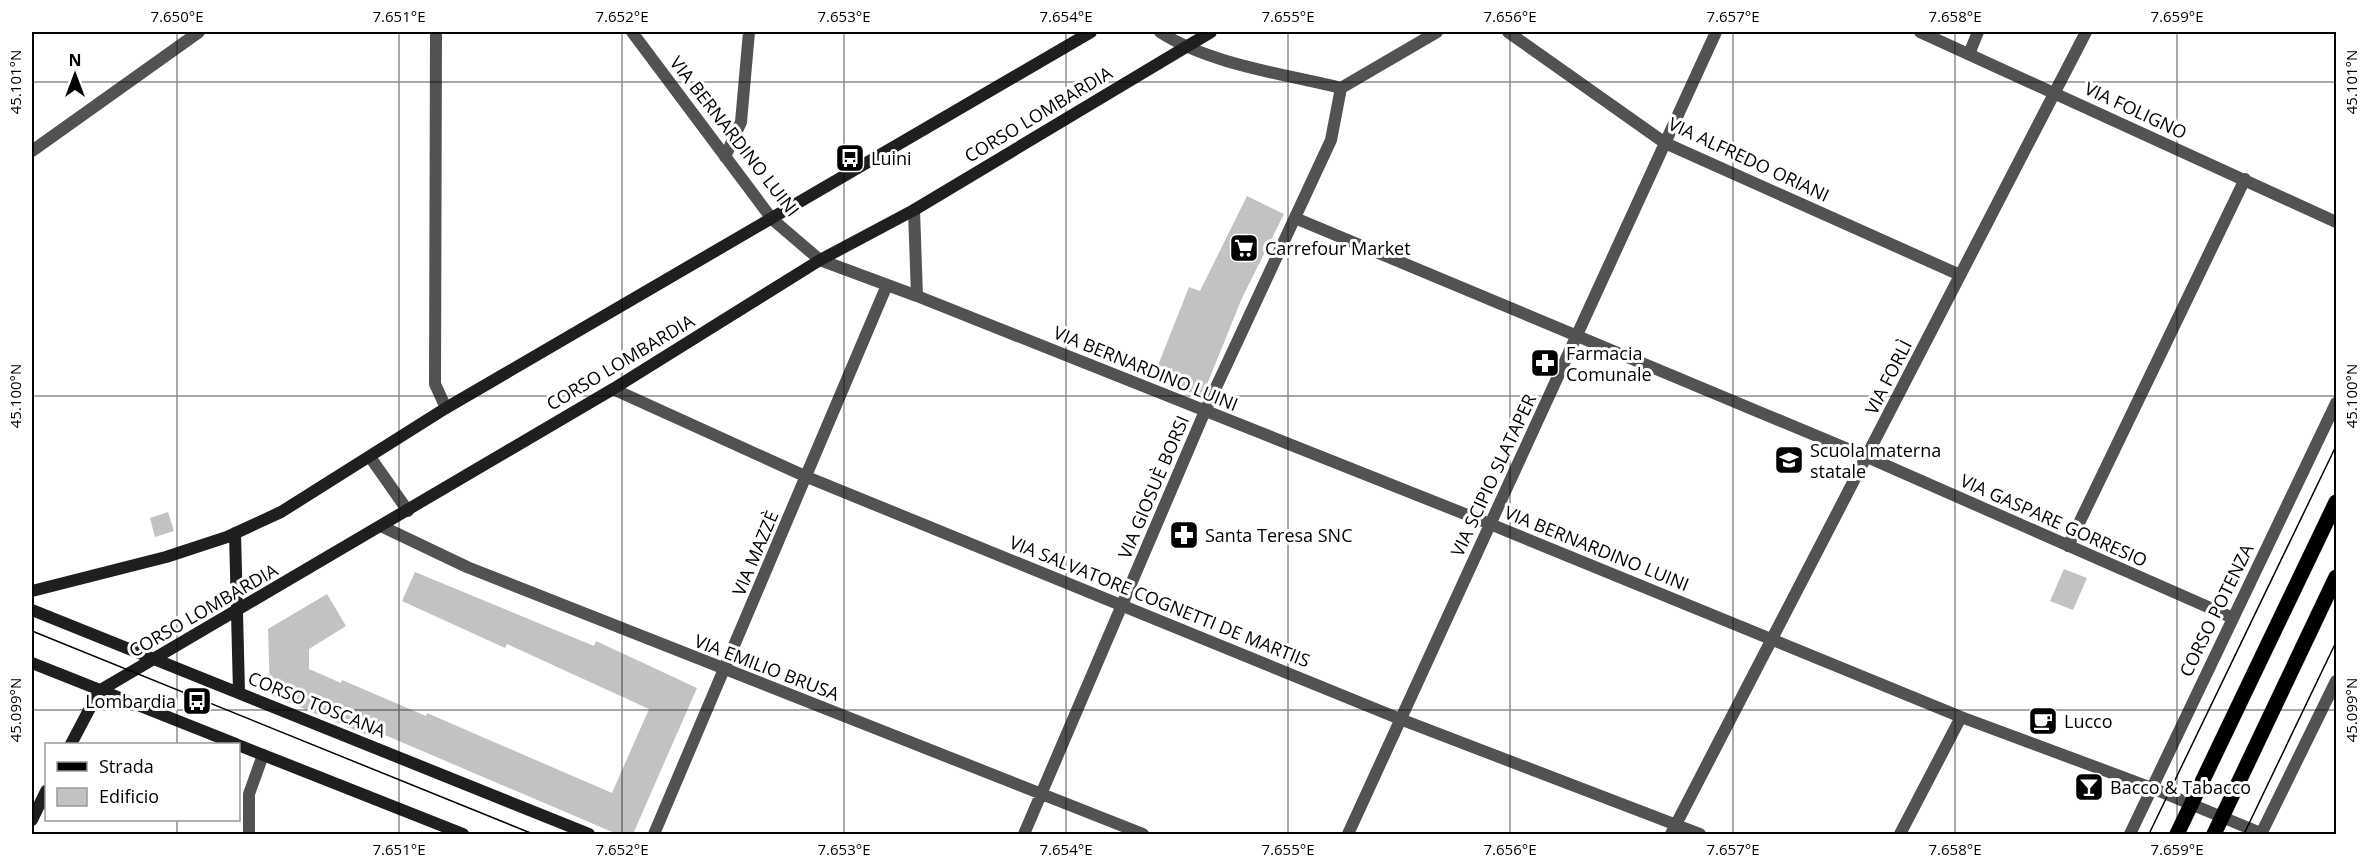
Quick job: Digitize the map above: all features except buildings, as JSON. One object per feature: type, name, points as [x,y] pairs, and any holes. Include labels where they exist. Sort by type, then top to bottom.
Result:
[{"type":"main road","points":[[2177,834],[2337,502]]},
{"type":"main road","points":[[2214,834],[2337,577]]},
{"type":"street","points":[[32,152],[199,32]]},
{"type":"street","points":[[436,32],[435,384],[446,408]]},
{"type":"street","name":"VIA BERNARDINO LUINI","points":[[632,32],[772,219],[820,260],[917,296],[1490,524],[1961,717],[2152,788],[2262,834]]},
{"type":"street","points":[[725,157],[741,122],[749,32]]},
{"type":"street","points":[[32,591],[166,557],[235,533],[281,512],[446,408],[1091,32]]},
{"type":"street","points":[[1160,32],[1186,45],[1219,57],[1341,88],[1437,32]]},
{"type":"street","name":"CORSO LOMBARDIA","points":[[99,691],[613,389],[820,260],[914,210],[1211,32]]},
{"type":"street","name":"VIA ALFREDO ORIANI","points":[[1508,32],[1665,143],[1960,275]]},
{"type":"street","name":"VIA SCIPIO SLATAPER","points":[[1347,834],[1716,32]]},
{"type":"street","name":"VIA FOLIGNO","points":[[1920,32],[2337,222]]},
{"type":"street","points":[[1969,54],[1978,32]]},
{"type":"street","name":"VIA FORLÌ","points":[[1674,830],[2086,32]]},
{"type":"street","name":"VIA GIOSUÈ BORSI","points":[[1024,834],[1205,411],[1331,140],[1341,88]]},
{"type":"street","points":[[2068,546],[2245,179]]},
{"type":"street","points":[[914,210],[917,296]]},
{"type":"street","name":"VIA GASPARE GORRESIO","points":[[1295,218],[1867,457],[2234,618]]},
{"type":"street","name":"VIA MAZZÈ","points":[[654,834],[887,285]]},
{"type":"street","name":"VIA SALVATORE COGNETTI DE MARTIIS","points":[[613,389],[807,477],[1400,720],[1674,830],[1700,834]]},
{"type":"street","name":"CORSO POTENZA","points":[[2130,834],[2337,403]]},
{"type":"street","points":[[370,456],[408,511]]},
{"type":"street","name":"VIA EMILIO BRUSA","points":[[381,526],[467,567],[1143,834]]},
{"type":"street","points":[[235,533],[239,692]]},
{"type":"street","name":"CORSO TOSCANA","points":[[32,610],[589,834]]},
{"type":"street","points":[[32,663],[232,743]]},
{"type":"street","points":[[2262,834],[2337,681]]},
{"type":"street","points":[[71,743],[99,691]]},
{"type":"street","points":[[1900,834],[1961,717]]},
{"type":"street","points":[[240,746],[464,834]]},
{"type":"street","points":[[249,834],[249,794],[263,755]]},
{"type":"street","points":[[32,820],[45,793]]},
{"type":"tram line","points":[[2149,834],[2336,446]]},
{"type":"tram line","points":[[32,631],[533,834]]},
{"type":"tram line","points":[[2244,834],[2336,642]]},
{"type":"place","name":"Luini","points":[[850,158]]},
{"type":"place","name":"Carrefour Market","points":[[1244,248]]},
{"type":"place","name":"Farmacia Comunale","points":[[1545,363]]},
{"type":"place","name":"Scuola materna statale","points":[[1789,460]]},
{"type":"place","name":"Santa Teresa SNC","points":[[1184,535]]},
{"type":"place","name":"Lombardia","points":[[197,701]]},
{"type":"place","name":"Lucco","points":[[2043,721]]},
{"type":"place","name":"Bacco & Tabacco","points":[[2089,787]]}]
